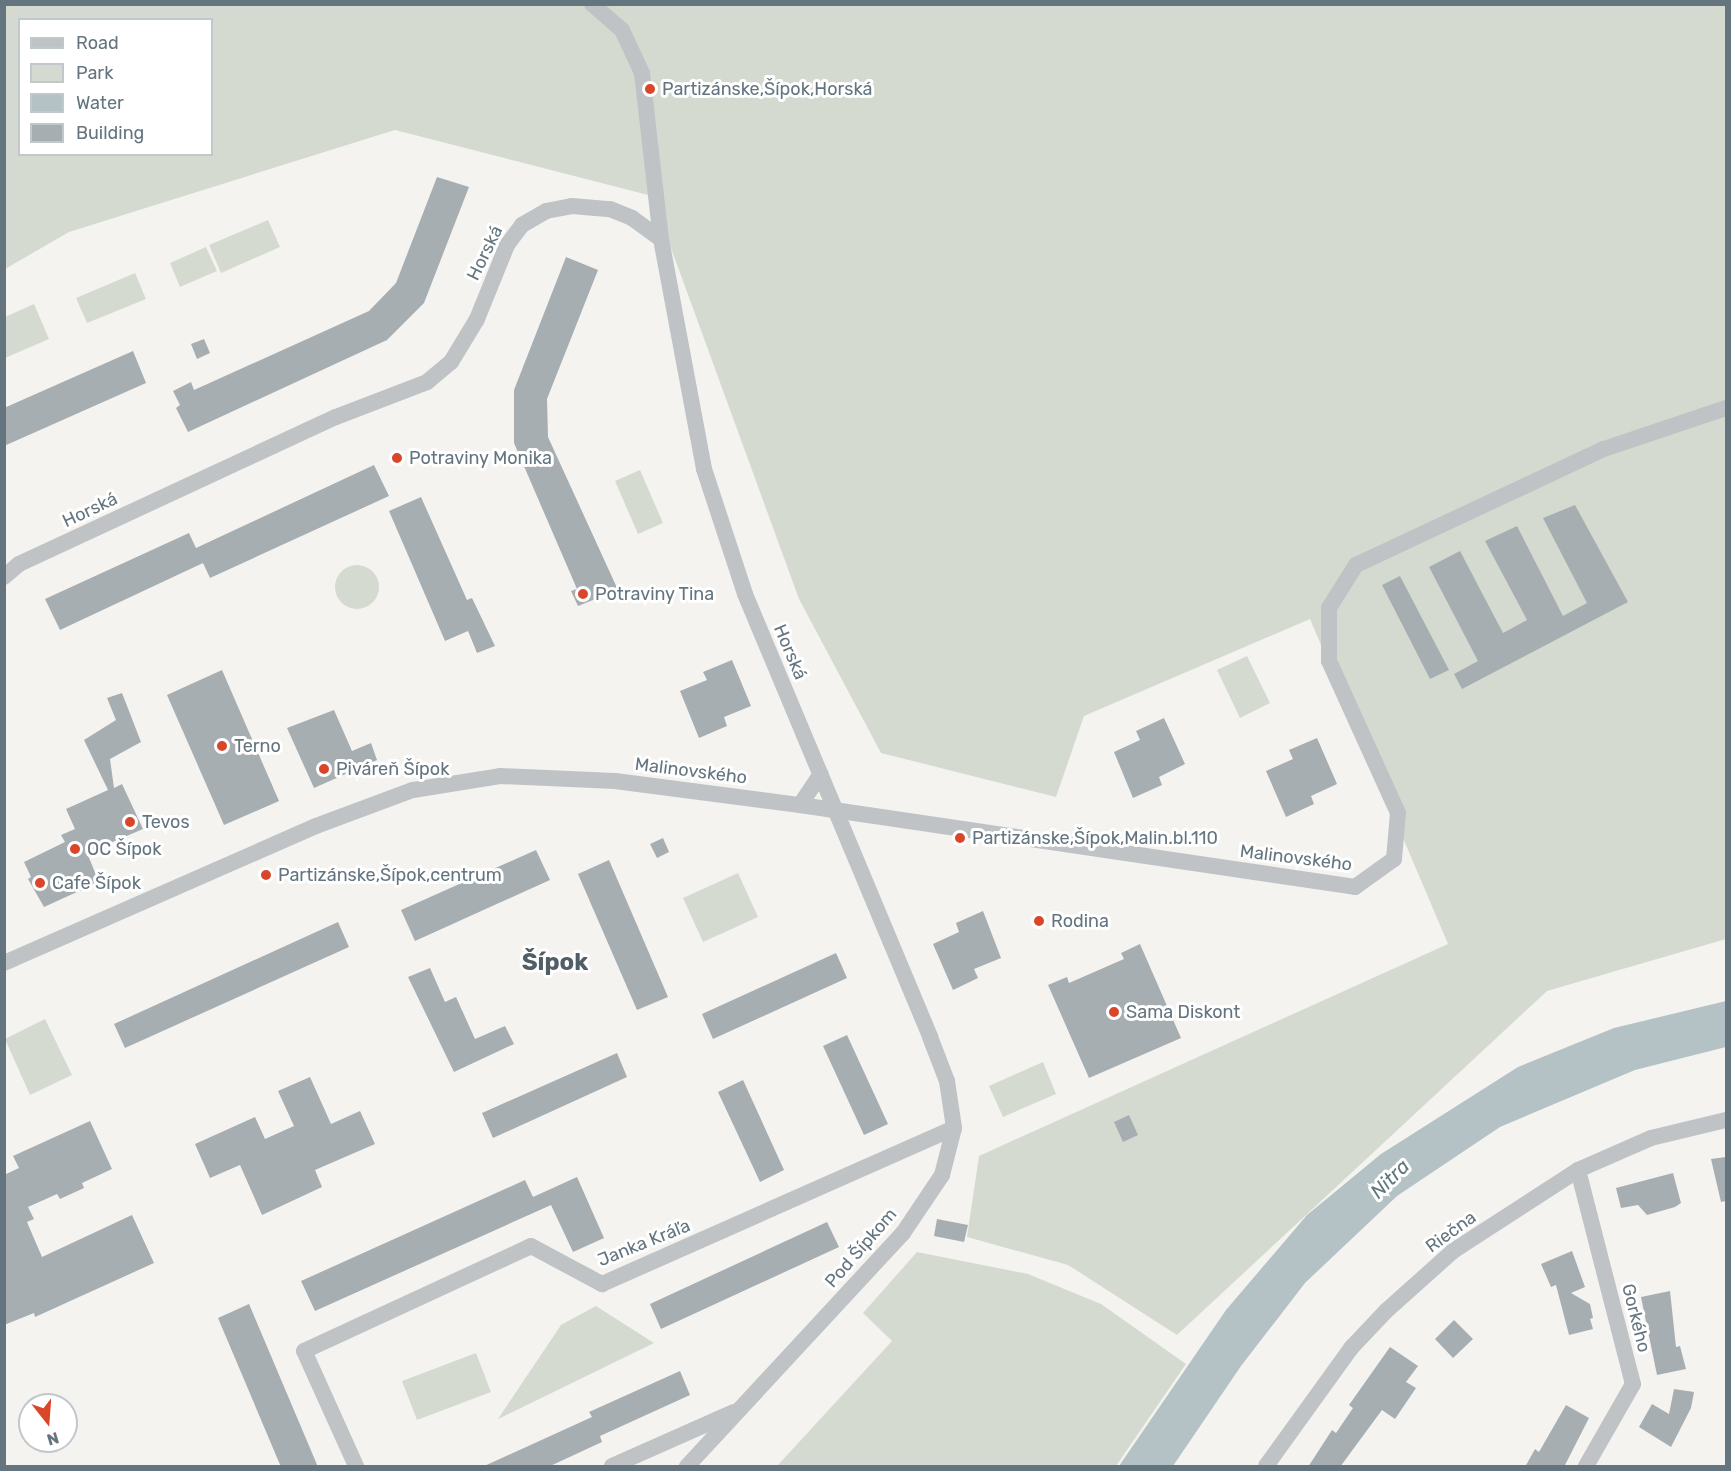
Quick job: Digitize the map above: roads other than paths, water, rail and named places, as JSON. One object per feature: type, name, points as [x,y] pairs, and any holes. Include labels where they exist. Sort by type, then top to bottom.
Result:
[{"type":"street","points":[[592,4],[622,30],[642,73],[661,239]]},
{"type":"street","name":"Horská","points":[[4,577],[19,564],[336,417],[427,382],[450,362],[477,318],[507,245],[522,225],[546,212],[572,206],[610,209],[632,218],[661,239],[704,469],[745,594],[821,774],[839,811]]},
{"type":"street","name":"Malinovského","points":[[4,963],[316,826],[413,790],[500,776],[615,781],[800,805],[1355,888],[1394,859],[1398,813],[1329,661],[1329,608],[1356,565],[1604,450],[1726,408]]},
{"type":"street","points":[[800,805],[821,774]]},
{"type":"street","name":"Pod Šípkom","points":[[687,1467],[903,1233],[942,1175],[954,1128],[947,1081],[839,811]]},
{"type":"street","name":"Riečna","points":[[1266,1467],[1321,1385],[1386,1311],[1454,1251],[1578,1170],[1651,1138],[1726,1120]]},
{"type":"street","name":"Janka Kráľa","points":[[356,1467],[304,1351],[531,1246],[602,1284],[954,1128]]},
{"type":"street","name":"Gorkého","points":[[1578,1170],[1633,1384],[1586,1467]]},
{"type":"street","points":[[612,1467],[743,1408]]},
{"type":"water","name":"Nitra","points":[[1726,1001],[1726,1047],[1635,1070],[1500,1127],[1397,1196],[1305,1283],[1241,1366],[1173,1466],[1119,1466],[1226,1310],[1307,1215],[1381,1154],[1518,1067],[1614,1028]]},
{"type":"place","name":"Partizánske,Šípok,Horská","points":[[650,89]]},
{"type":"place","name":"Potraviny Monika","points":[[397,458]]},
{"type":"place","name":"Potraviny Tina","points":[[583,594]]},
{"type":"place","name":"Terno","points":[[222,746]]},
{"type":"place","name":"Piváreň Šípok","points":[[324,769]]},
{"type":"place","name":"Tevos","points":[[130,822]]},
{"type":"place","name":"Partizánske,Šípok,Malin.bl.110","points":[[960,838]]},
{"type":"place","name":"OC Šípok","points":[[75,849]]},
{"type":"place","name":"Partizánske,Šípok,centrum","points":[[266,875]]},
{"type":"place","name":"Cafe Šípok","points":[[40,883]]},
{"type":"place","name":"Rodina","points":[[1039,921]]},
{"type":"place","name":"Sama Diskont","points":[[1114,1012]]},
{"type":"district","name":"Šípok","points":[[555,963]]}]
